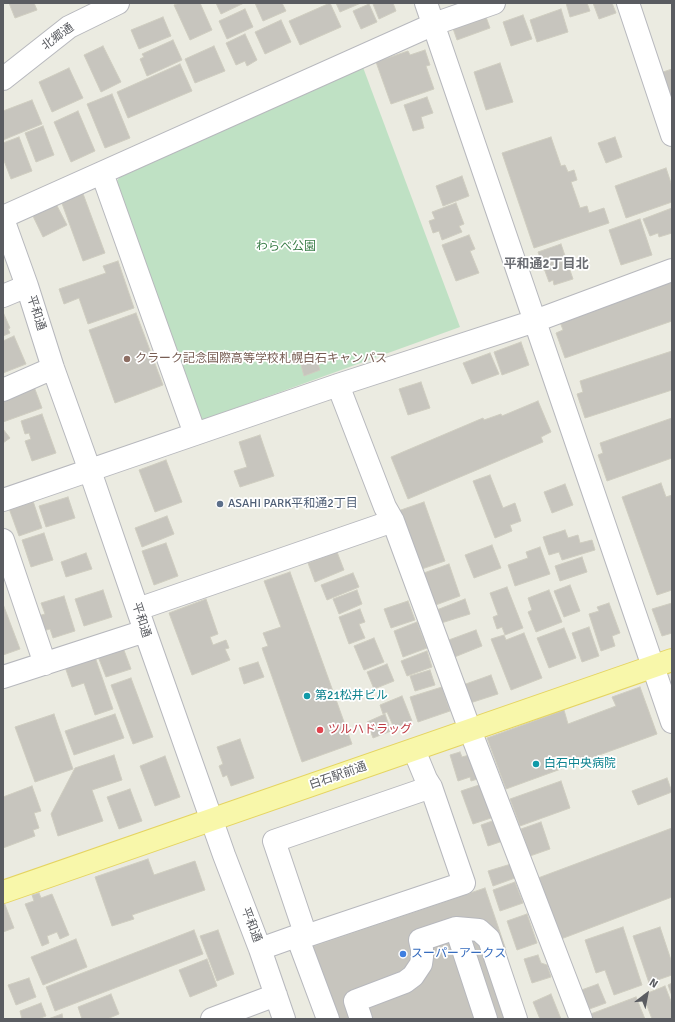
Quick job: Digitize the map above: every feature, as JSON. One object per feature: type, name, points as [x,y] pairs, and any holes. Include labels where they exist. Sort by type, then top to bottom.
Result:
[{"type":"main road","name":"白石駅前通","points":[[3,892],[663,663]]},
{"type":"street","name":"北郷通","points":[[3,79],[69,27],[118,3]]},
{"type":"street","points":[[426,3],[644,643],[663,663],[672,722]]},
{"type":"street","points":[[3,218],[434,24],[494,3]]},
{"type":"street","points":[[628,3],[672,135]]},
{"type":"street","points":[[102,173],[195,434]]},
{"type":"street","name":"平和通","points":[[3,218],[27,286],[53,368],[145,631],[284,1019]]},
{"type":"street","points":[[3,500],[338,385],[535,321],[672,270]]},
{"type":"street","points":[[3,296],[27,286]]},
{"type":"street","points":[[3,390],[53,368]]},
{"type":"street","points":[[338,385],[385,507],[393,522],[470,730],[581,1019]]},
{"type":"street","points":[[138,609],[393,522]]},
{"type":"street","points":[[3,540],[45,664]]},
{"type":"street","points":[[3,677],[145,631]]},
{"type":"street","points":[[260,949],[302,941],[306,936],[464,883],[431,787],[426,780],[414,750]]},
{"type":"street","points":[[328,1019],[302,941],[274,841],[431,787]]},
{"type":"street","points":[[456,928],[486,1019]]},
{"type":"street","points":[[358,1010],[413,976],[421,964],[422,949],[420,940],[456,928],[479,930],[489,939],[516,1019]]},
{"type":"street","points":[[212,1019],[276,995]]},
{"type":"green space","name":"わらべ公園","points":[[361,62],[460,327],[200,421],[116,182],[122,174]]},
{"type":"building","points":[[9,3],[34,3],[37,10],[15,18]]},
{"type":"building","points":[[179,3],[200,3],[212,30],[190,40],[174,5]]},
{"type":"building","points":[[216,3],[244,3],[221,14]]},
{"type":"building","points":[[255,3],[282,3],[286,11],[263,21]]},
{"type":"building","points":[[330,3],[341,27],[300,45],[289,21]]},
{"type":"building","points":[[336,3],[361,3],[340,12]]},
{"type":"building","points":[[393,3],[396,11],[379,19],[373,4]]},
{"type":"building","points":[[566,3],[587,3],[590,11],[570,17]]},
{"type":"building","points":[[593,3],[612,3],[616,13],[599,19]]},
{"type":"building","points":[[369,4],[377,22],[361,29],[353,11]]},
{"type":"building","points":[[482,6],[490,28],[457,40],[449,17]]},
{"type":"building","points":[[245,9],[253,27],[227,39],[219,21]]},
{"type":"building","points":[[561,9],[568,32],[537,42],[530,20]]},
{"type":"building","points":[[523,15],[532,39],[511,46],[503,22]]},
{"type":"building","points":[[163,17],[171,36],[139,49],[131,30]]},
{"type":"building","points":[[281,20],[291,42],[265,54],[255,32]]},
{"type":"building","points":[[245,34],[257,60],[247,66],[245,61],[236,65],[226,43]]},
{"type":"building","points":[[173,40],[182,60],[147,76],[140,59],[144,57],[142,54]]},
{"type":"building","points":[[103,46],[121,82],[101,92],[84,55]]},
{"type":"building","points":[[214,46],[225,71],[195,83],[185,59]]},
{"type":"building","points":[[425,50],[430,65],[426,66],[434,89],[391,104],[376,62],[408,51],[410,55]]},
{"type":"building","points":[[500,63],[513,102],[486,110],[474,72]]},
{"type":"building","points":[[180,64],[192,91],[128,118],[117,92]]},
{"type":"building","points":[[69,68],[83,98],[52,112],[39,82]]},
{"type":"building","points":[[672,69],[672,94],[668,95],[660,73]]},
{"type":"building","points":[[112,94],[130,138],[105,148],[87,104]]},
{"type":"building","points":[[427,97],[433,113],[421,117],[424,128],[413,131],[404,105]]},
{"type":"building","points":[[32,100],[42,124],[3,140],[3,111]]},
{"type":"building","points":[[78,111],[95,151],[71,162],[54,122]]},
{"type":"building","points":[[43,126],[54,155],[36,162],[25,133]]},
{"type":"building","points":[[19,137],[32,171],[11,179],[3,158],[3,143]]},
{"type":"building","points":[[551,137],[561,166],[565,165],[568,172],[574,170],[577,180],[571,182],[580,208],[587,206],[589,213],[604,208],[609,223],[534,248],[502,153]]},
{"type":"building","points":[[615,137],[622,157],[606,163],[598,143]]},
{"type":"building","points":[[666,168],[672,186],[672,202],[626,218],[615,186]]},
{"type":"building","points":[[462,176],[469,196],[443,206],[436,186]]},
{"type":"building","points":[[82,191],[105,253],[83,261],[60,198]]},
{"type":"building","points":[[54,200],[67,225],[43,237],[31,212]]},
{"type":"building","points":[[456,203],[464,224],[459,226],[462,232],[442,240],[439,231],[433,233],[429,221],[435,219],[432,212]]},
{"type":"building","points":[[672,208],[672,233],[659,237],[658,233],[650,236],[643,219]]},
{"type":"building","points":[[640,219],[652,255],[621,265],[609,230]]},
{"type":"building","points":[[469,235],[475,249],[470,251],[479,273],[456,281],[442,245]]},
{"type":"building","points":[[561,244],[573,279],[554,285],[553,280],[549,282],[538,252]]},
{"type":"building","points":[[118,261],[134,308],[88,324],[79,298],[64,304],[59,289],[106,273],[103,266]]},
{"type":"building","points":[[672,282],[672,321],[565,358],[556,333],[563,330],[560,322]]},
{"type":"building","points":[[3,312],[10,328],[8,329],[10,333],[3,336]]},
{"type":"building","points":[[136,313],[163,385],[115,403],[89,330]]},
{"type":"building","points":[[14,336],[26,364],[3,373],[3,341]]},
{"type":"building","points":[[521,342],[529,365],[502,375],[494,352]]},
{"type":"building","points":[[672,351],[672,390],[585,418],[577,394],[583,392],[580,381]]},
{"type":"building","points":[[490,353],[499,374],[472,384],[463,363]]},
{"type":"building","points":[[316,359],[320,370],[304,376],[301,365]]},
{"type":"building","points":[[421,382],[430,408],[408,415],[399,389]]},
{"type":"building","points":[[33,384],[42,408],[3,422],[3,395]]},
{"type":"building","points":[[538,401],[551,432],[541,437],[543,442],[408,499],[391,457],[483,418],[484,420],[501,414],[502,416]]},
{"type":"building","points":[[42,414],[56,453],[32,461],[25,441],[31,439],[29,433],[25,434],[21,421]]},
{"type":"building","points":[[672,418],[672,458],[607,481],[598,455],[603,453],[600,443]]},
{"type":"building","points":[[3,429],[10,438],[3,443]]},
{"type":"building","points":[[260,435],[274,476],[240,487],[234,471],[247,467],[239,442]]},
{"type":"building","points":[[166,460],[182,502],[155,512],[139,470]]},
{"type":"building","points":[[490,475],[503,508],[515,503],[521,521],[510,525],[512,531],[495,538],[473,481]]},
{"type":"building","points":[[661,483],[666,497],[672,495],[672,590],[657,595],[622,497]]},
{"type":"building","points":[[565,484],[573,505],[552,513],[544,492]]},
{"type":"building","points":[[31,495],[42,528],[19,536],[7,503]]},
{"type":"building","points":[[68,497],[75,518],[46,527],[39,506]]},
{"type":"building","points":[[424,502],[445,561],[419,570],[398,511]]},
{"type":"building","points":[[167,516],[174,534],[142,547],[135,528]]},
{"type":"building","points":[[565,530],[568,538],[578,535],[580,543],[592,540],[595,550],[562,560],[559,552],[549,555],[543,537]]},
{"type":"building","points":[[44,533],[53,560],[31,567],[22,540]]},
{"type":"building","points":[[166,543],[178,576],[154,585],[142,551]]},
{"type":"building","points":[[492,545],[501,568],[474,578],[465,555]]},
{"type":"building","points":[[540,547],[550,574],[515,586],[508,565],[528,558],[526,552]]},
{"type":"building","points":[[337,552],[344,570],[315,582],[308,563]]},
{"type":"building","points":[[86,553],[92,569],[66,577],[61,562]]},
{"type":"building","points":[[582,557],[587,572],[560,581],[555,566]]},
{"type":"building","points":[[449,564],[460,596],[433,606],[421,574]]},
{"type":"building","name":"第21松井ビル","points":[[290,572],[352,744],[302,762],[262,648],[268,646],[263,633],[281,627],[264,581]]},
{"type":"building","points":[[353,573],[359,587],[327,600],[321,585]]},
{"type":"building","points":[[570,585],[580,611],[564,617],[554,591]]},
{"type":"building","points":[[507,587],[523,628],[505,635],[502,627],[497,629],[493,617],[498,615],[490,593]]},
{"type":"building","points":[[103,590],[112,617],[84,626],[75,599]]},
{"type":"building","points":[[357,590],[362,604],[339,614],[333,599]]},
{"type":"building","points":[[549,590],[562,622],[536,632],[528,612],[532,610],[528,598]]},
{"type":"building","points":[[64,596],[75,631],[53,638],[50,629],[43,631],[38,616],[45,614],[41,603]]},
{"type":"building","points":[[206,599],[218,634],[210,637],[213,645],[226,640],[229,648],[225,649],[230,660],[192,675],[169,613]]},
{"type":"building","points":[[465,599],[470,614],[438,624],[434,611]]},
{"type":"building","points":[[408,601],[415,620],[391,628],[384,609]]},
{"type":"building","points":[[609,603],[620,633],[612,636],[615,646],[601,651],[589,614],[599,611],[597,607]]},
{"type":"building","points":[[672,603],[672,633],[662,636],[652,609]]},
{"type":"building","points":[[3,604],[20,649],[3,655]]},
{"type":"building","points":[[360,609],[365,622],[359,624],[365,638],[349,644],[339,617]]},
{"type":"building","points":[[417,622],[427,648],[403,657],[394,631]]},
{"type":"building","points":[[589,627],[599,656],[582,662],[572,633]]},
{"type":"building","points":[[564,628],[576,658],[549,668],[537,638]]},
{"type":"building","points":[[476,630],[482,646],[452,658],[446,641]]},
{"type":"building","points":[[524,633],[542,678],[511,690],[491,639],[504,635],[506,640]]},
{"type":"building","points":[[374,638],[384,662],[364,670],[354,646]]},
{"type":"building","points":[[122,645],[131,669],[106,677],[97,654]]},
{"type":"building","points":[[427,651],[432,667],[407,676],[401,661]]},
{"type":"building","points":[[94,654],[113,709],[95,715],[84,683],[72,687],[64,664]]},
{"type":"building","points":[[258,662],[264,677],[244,684],[239,668]]},
{"type":"building","points":[[387,664],[394,681],[374,689],[367,672]]},
{"type":"building","points":[[430,670],[435,685],[415,691],[410,676]]},
{"type":"building","points":[[491,675],[498,694],[470,703],[463,685]]},
{"type":"building","points":[[131,678],[153,737],[133,744],[111,685]]},
{"type":"building","points":[[442,687],[450,711],[418,722],[410,697]]},
{"type":"building","name":"白石中央病院","points":[[640,687],[657,734],[506,789],[487,738],[564,710],[568,724],[616,706],[612,697]]},
{"type":"building","points":[[402,696],[412,721],[394,728],[387,712],[383,714],[380,705]]},
{"type":"building","points":[[54,714],[73,769],[35,782],[15,727]]},
{"type":"building","points":[[115,714],[124,738],[74,755],[65,731]]},
{"type":"building","points":[[385,714],[391,731],[373,738],[367,722]]},
{"type":"building","points":[[240,739],[254,778],[231,786],[227,775],[223,777],[219,766],[223,764],[217,747]]},
{"type":"building","points":[[460,752],[462,757],[473,754],[481,778],[471,781],[470,777],[458,781],[450,755]]},
{"type":"building","points":[[114,755],[122,780],[92,790],[103,821],[58,836],[51,814],[75,768]]},
{"type":"building","points":[[165,756],[180,797],[155,806],[140,766]]},
{"type":"building","points":[[667,778],[672,792],[638,805],[632,791]]},
{"type":"building","points":[[561,781],[570,808],[520,826],[510,799]]},
{"type":"building","points":[[488,782],[500,815],[473,824],[461,791]]},
{"type":"building","points":[[32,786],[41,811],[34,813],[39,828],[33,830],[35,836],[3,848],[3,797]]},
{"type":"building","points":[[130,789],[142,821],[119,829],[107,797]]},
{"type":"building","points":[[498,819],[506,840],[488,846],[481,825]]},
{"type":"building","points":[[541,822],[550,849],[530,856],[521,829]]},
{"type":"building","points":[[672,828],[672,897],[561,939],[538,878]]},
{"type":"building","points":[[148,859],[154,875],[195,861],[205,890],[132,915],[134,919],[112,926],[95,877]]},
{"type":"building","points":[[511,864],[515,878],[493,886],[488,871]]},
{"type":"building","points":[[515,882],[523,903],[500,911],[493,890]]},
{"type":"building","name":"スーパーアークス","points":[[485,888],[506,950],[498,952],[521,1019],[318,1019],[308,948]]},
{"type":"building","points":[[39,893],[41,898],[52,894],[69,935],[60,939],[57,932],[47,936],[49,943],[42,946],[25,904],[34,901],[32,895]]},
{"type":"building","points":[[3,902],[14,928],[3,932]]},
{"type":"building","points":[[527,914],[537,943],[517,950],[507,921]]},
{"type":"building","points":[[623,927],[642,985],[614,995],[605,970],[596,973],[585,940]]},
{"type":"building","points":[[660,927],[672,963],[672,975],[649,983],[633,936]]},
{"type":"building","points":[[194,930],[203,954],[55,1011],[46,987]]},
{"type":"building","points":[[218,930],[234,974],[217,981],[200,936]]},
{"type":"building","points":[[76,939],[87,967],[43,985],[31,957]]},
{"type":"building","points":[[538,955],[541,963],[547,965],[551,977],[532,983],[524,959]]},
{"type":"building","points":[[207,959],[217,986],[190,997],[179,970]]},
{"type":"building","points":[[29,978],[36,997],[16,1005],[8,985]]},
{"type":"building","points":[[672,983],[672,996],[668,985]]},
{"type":"building","points":[[598,984],[606,1003],[584,1011],[576,992]]},
{"type":"building","points":[[665,986],[672,1004],[672,1019],[652,1019],[643,995]]},
{"type":"building","points":[[111,994],[119,1014],[107,1019],[82,1019],[78,1007]]},
{"type":"building","points":[[551,994],[561,1019],[540,1019],[533,1002]]},
{"type":"building","points":[[636,997],[645,1019],[589,1019],[588,1015]]},
{"type":"building","points":[[41,1003],[46,1016],[38,1019],[22,1019],[20,1011]]},
{"type":"building","points":[[62,1014],[63,1019],[48,1019]]},
{"type":"place","name":"クラーク記念国際高等学校札幌白石キャンパス","points":[[127,359]]},
{"type":"place","name":"ASAHI PARK平和通2丁目","points":[[220,504]]},
{"type":"place","name":"第21松井ビル","points":[[307,696]]},
{"type":"place","name":"ツルハドラッグ","points":[[320,730]]},
{"type":"place","name":"白石中央病院","points":[[536,764]]},
{"type":"place","name":"スーパーアークス","points":[[403,954]]},
{"type":"district","name":"平和通2丁目北","points":[[546,265]]}]
